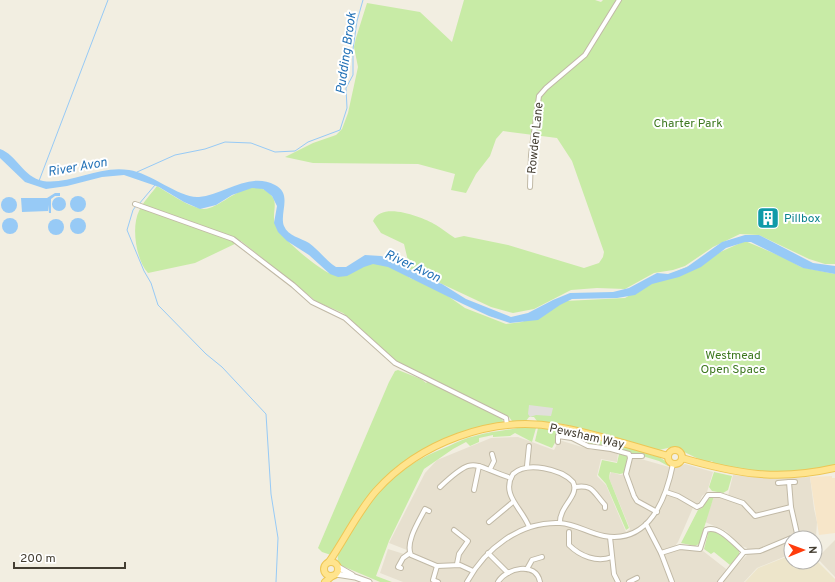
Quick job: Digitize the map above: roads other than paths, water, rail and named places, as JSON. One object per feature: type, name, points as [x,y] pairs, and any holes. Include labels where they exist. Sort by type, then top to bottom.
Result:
[{"type":"main road","name":"Pewsham Way","points":[[325,573],[324,566],[329,562],[338,549],[367,503],[397,471],[419,455],[442,443],[472,432],[507,425],[556,426],[668,456]]},
{"type":"main road","points":[[676,450],[680,452],[682,458],[678,464],[673,464],[669,461],[668,456],[672,451],[676,450]]},
{"type":"main road","points":[[682,458],[725,471],[760,475],[782,476],[835,470]]},
{"type":"main road","name":"Pewsham Way","points":[[334,575],[337,565],[338,549]]},
{"type":"main road","points":[[329,562],[337,565]]},
{"type":"main road","points":[[324,582],[325,573],[334,575]]},
{"type":"main road","points":[[324,582],[334,575]]},
{"type":"street","name":"Rowden Lane","points":[[530,187],[530,155],[539,96],[546,88],[585,56],[619,0]]},
{"type":"street","points":[[135,204],[233,239],[293,285],[312,302],[345,318],[395,363],[506,418],[507,425]]},
{"type":"street","points":[[558,442],[558,436],[564,436],[588,446],[611,449],[630,456],[642,456]]},
{"type":"street","points":[[527,466],[529,446]]},
{"type":"street","points":[[490,469],[494,461],[492,454]]},
{"type":"street","points":[[630,456],[626,474],[634,496],[637,500],[657,512]]},
{"type":"street","points":[[467,582],[488,553],[506,539],[528,527],[560,523],[610,537],[630,533],[646,524],[657,512],[666,492],[673,464]]},
{"type":"street","points":[[440,487],[462,468],[479,466],[511,478]]},
{"type":"street","points":[[476,488],[479,466]]},
{"type":"street","points":[[528,527],[523,513],[512,502],[509,490],[511,478],[517,471],[527,466],[542,468],[571,480],[574,487],[574,494],[560,513],[560,523]]},
{"type":"street","points":[[789,482],[791,508],[796,530]]},
{"type":"street","points":[[778,483],[795,482]]},
{"type":"street","points":[[574,487],[585,485],[589,486],[606,507]]},
{"type":"street","points":[[666,492],[678,496],[697,507],[701,505],[708,495],[720,495],[743,503],[754,515],[791,508]]},
{"type":"street","points":[[489,522],[512,502]]},
{"type":"street","points":[[427,510],[410,543],[410,553],[415,558],[437,566],[457,564],[473,572]]},
{"type":"street","points":[[646,524],[661,553],[672,582]]},
{"type":"street","points":[[661,553],[680,547],[700,549],[706,530],[710,528],[722,533],[744,552],[760,551],[783,541]]},
{"type":"street","points":[[454,530],[469,542],[459,554],[457,564]]},
{"type":"street","points":[[569,532],[567,538],[570,547],[583,556],[600,559],[612,557]]},
{"type":"street","points":[[610,537],[614,574],[617,582]]},
{"type":"street","points":[[720,582],[744,552]]},
{"type":"street","points":[[399,567],[403,558],[410,553]]},
{"type":"street","points":[[488,553],[508,573]]},
{"type":"street","points":[[527,569],[532,560],[540,559]]},
{"type":"street","points":[[337,565],[355,577],[369,582]]},
{"type":"street","points":[[437,566],[432,580],[438,582]]},
{"type":"street","points":[[498,582],[508,573],[520,569],[527,569],[537,575],[540,582]]},
{"type":"street","points":[[334,575],[355,577]]},
{"type":"street","points":[[629,582],[635,580]]},
{"type":"water","points":[[0,149],[11,156],[30,175],[43,181],[63,180],[107,170],[129,170],[138,172],[184,194],[192,197],[199,197],[246,182],[266,181],[275,185],[283,193],[283,221],[288,232],[309,243],[336,267],[346,267],[365,255],[381,256],[396,261],[421,276],[442,284],[466,299],[511,317],[528,313],[570,293],[613,292],[629,288],[657,273],[668,274],[687,267],[722,242],[745,235],[759,235],[813,263],[835,266],[835,274],[803,268],[751,242],[745,242],[726,248],[701,267],[679,277],[652,284],[635,295],[617,298],[572,299],[560,305],[538,320],[510,323],[489,316],[388,267],[373,264],[347,276],[338,277],[330,274],[309,255],[287,241],[278,232],[274,223],[277,206],[272,196],[263,189],[252,188],[232,195],[216,205],[200,209],[184,202],[159,187],[124,175],[102,177],[67,186],[46,189],[25,182],[0,158]]},
{"type":"water","points":[[55,193],[60,193],[60,196],[55,196],[51,199],[51,213],[49,213],[48,205],[48,211],[22,212],[21,198],[47,198]]},
{"type":"water","points":[[78,196],[85,201],[86,204],[81,211],[78,212],[71,207],[70,204],[75,197]]},
{"type":"water","points":[[6,197],[12,197],[17,202],[15,211],[12,213],[6,213],[1,208],[1,202]]},
{"type":"water","points":[[56,197],[62,197],[66,201],[66,207],[62,211],[56,211],[52,207],[52,201]]},
{"type":"water","points":[[7,218],[13,218],[18,223],[16,232],[13,234],[7,234],[2,229],[2,223]]},
{"type":"water","points":[[78,218],[85,223],[86,226],[81,233],[78,234],[71,229],[70,226],[75,219]]},
{"type":"water","points":[[56,219],[63,224],[64,227],[59,234],[56,235],[49,230],[48,227],[53,220]]},
{"type":"waterway","name":"River Avon","points":[[39,181],[108,0]]},
{"type":"waterway","name":"Pudding Brook","points":[[137,172],[175,155],[205,149],[225,142],[251,143],[275,152],[295,151],[308,142],[340,130],[347,108],[346,88],[353,75],[353,49],[357,21],[363,0]]},
{"type":"waterway","points":[[139,204],[155,185]]},
{"type":"waterway","points":[[136,206],[133,210],[127,230],[144,271],[151,283],[158,305],[206,354],[222,367],[266,414],[271,494],[278,538],[276,582]]},
{"type":"place","name":"Pillbox","points":[[768,218]]},
{"type":"park label","name":"Charter Park","points":[[688,123]]},
{"type":"park label","name":"Westmead Open Space","points":[[733,362]]}]
